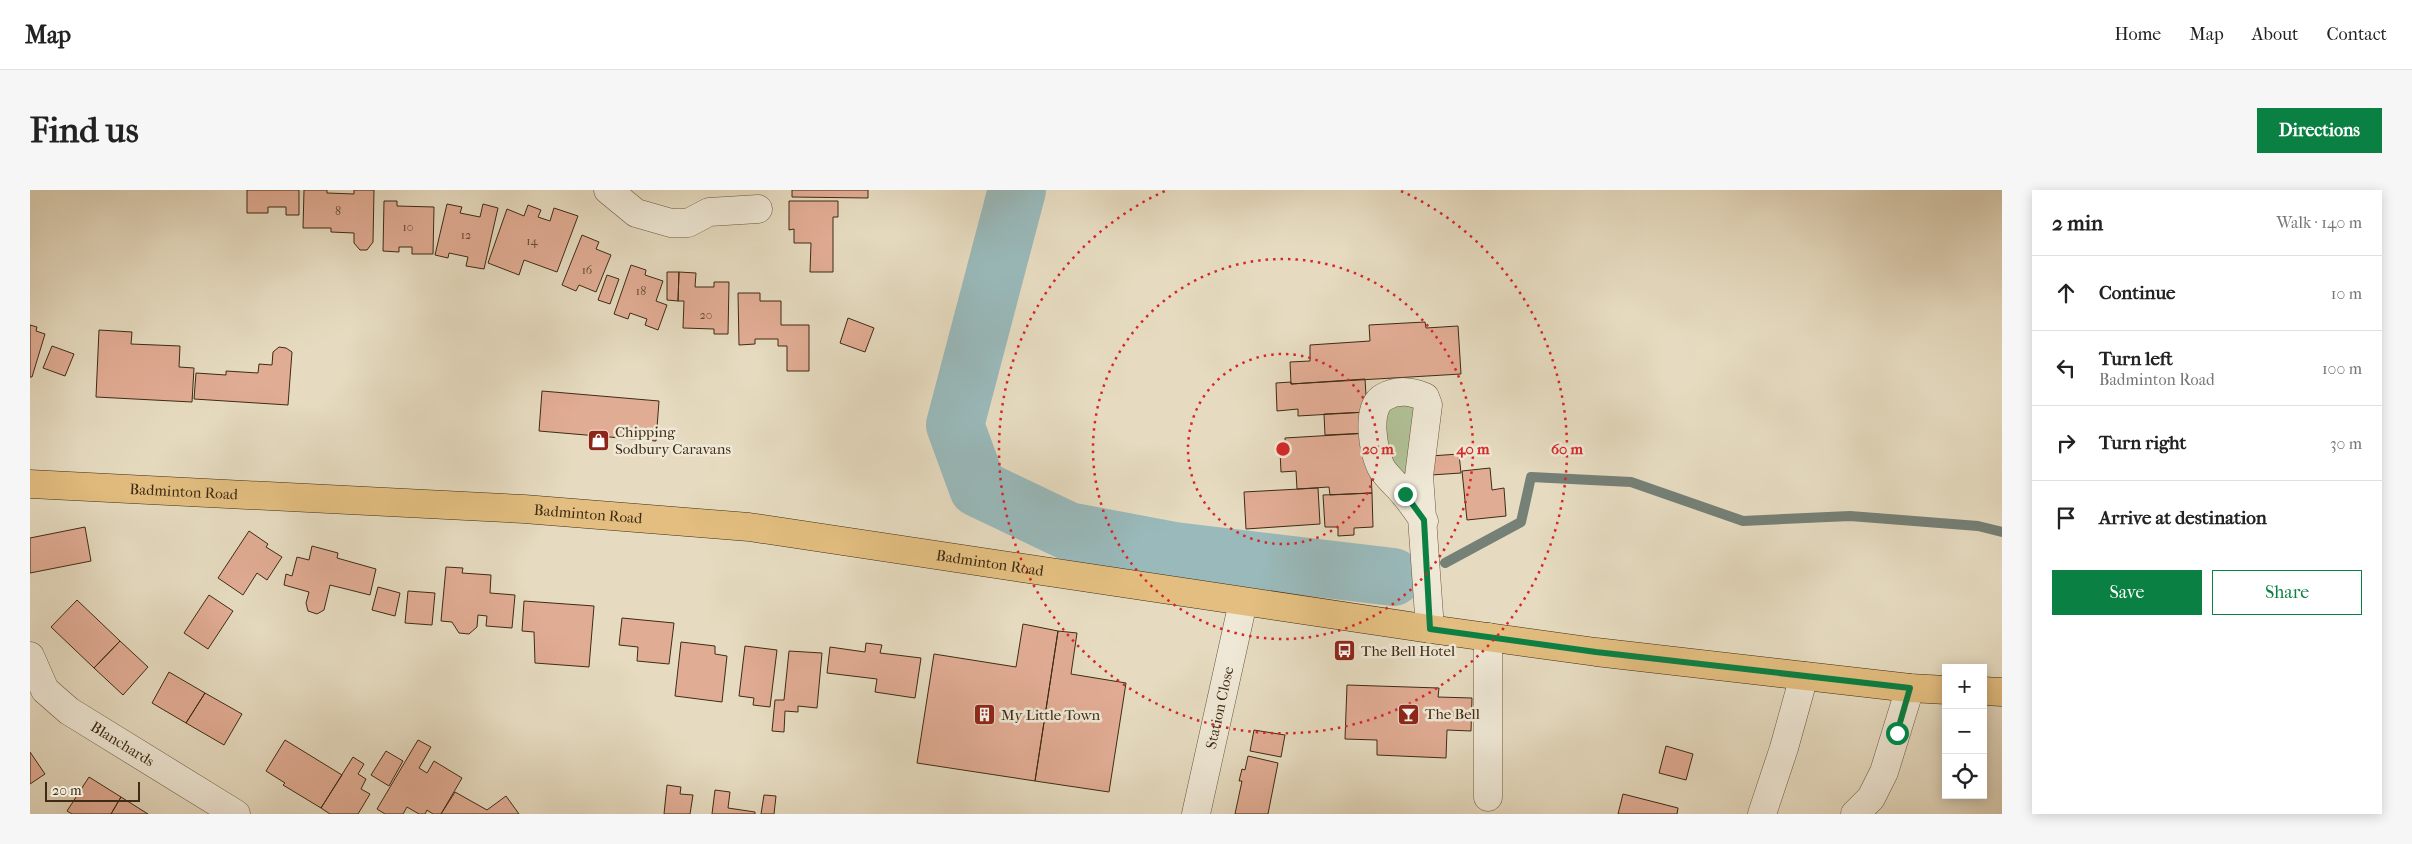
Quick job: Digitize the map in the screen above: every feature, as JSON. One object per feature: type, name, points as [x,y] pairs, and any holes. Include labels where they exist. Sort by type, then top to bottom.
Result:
[{"type":"main road","name":"Badminton Road","points":[[30,484],[524,509],[749,527],[1488,637],[1804,676],[1942,690]]},
{"type":"main road","points":[[1987,691],[2002,692]]},
{"type":"street","points":[[608,190],[636,213],[671,222],[688,223],[709,212],[740,202]]},
{"type":"street","points":[[1424,520],[1430,629]]},
{"type":"street","name":"Station Close","points":[[1196,814],[1243,602]]},
{"type":"street","points":[[1488,637],[1488,797]]},
{"type":"street","name":"Blanchards","points":[[30,656],[45,690],[69,711],[236,814]]},
{"type":"street","points":[[1762,814],[1784,748],[1804,676]]},
{"type":"street","points":[[1855,814],[1872,798],[1884,772],[1910,688]]},
{"type":"green space","points":[[1390,401],[1417,407],[1409,479],[1392,463],[1379,429]]},
{"type":"building","points":[[247,190],[299,190],[299,215],[286,215],[286,207],[268,207],[268,213],[247,213]]},
{"type":"building","points":[[304,190],[327,190],[327,193],[354,194],[354,190],[374,190],[373,242],[367,250],[360,250],[354,243],[354,233],[331,232],[331,228],[303,228]]},
{"type":"building","points":[[792,190],[868,190],[868,198],[792,197]]},
{"type":"building","points":[[384,201],[397,201],[397,206],[434,207],[433,254],[412,254],[412,247],[399,247],[399,252],[383,251]]},
{"type":"building","points":[[789,201],[838,201],[838,217],[833,217],[833,272],[810,272],[811,243],[794,243],[794,229],[789,230]]},
{"type":"building","points":[[447,204],[462,207],[460,213],[480,217],[483,204],[498,208],[484,269],[466,266],[468,257],[449,253],[448,258],[435,255]]},
{"type":"building","points":[[528,205],[541,210],[538,217],[550,221],[554,208],[578,216],[557,272],[524,260],[519,275],[488,263],[507,209],[524,216]]},
{"type":"building","points":[[582,235],[599,242],[596,249],[611,255],[596,292],[579,285],[576,291],[562,285]]},
{"type":"building","points":[[631,265],[646,270],[645,275],[663,281],[656,301],[667,305],[658,330],[645,325],[647,319],[630,313],[628,319],[614,314]]},
{"type":"building","points":[[667,272],[679,272],[678,301],[667,300]]},
{"type":"building","points":[[679,272],[696,273],[695,287],[714,287],[714,282],[729,282],[728,334],[714,334],[714,329],[683,328],[684,301],[678,301]]},
{"type":"building","points":[[607,275],[619,279],[610,304],[598,300]]},
{"type":"building","points":[[738,293],[760,293],[760,301],[781,301],[781,325],[809,325],[809,371],[787,371],[787,346],[778,346],[778,339],[755,339],[755,344],[739,345]]},
{"type":"building","points":[[848,318],[874,328],[865,352],[840,343]]},
{"type":"building","points":[[1425,322],[1426,328],[1458,326],[1461,374],[1291,384],[1290,362],[1310,361],[1310,345],[1370,341],[1369,325]]},
{"type":"building","points":[[30,325],[37,327],[36,331],[45,334],[32,377],[30,377]]},
{"type":"building","points":[[99,330],[132,332],[131,344],[180,346],[179,367],[194,368],[192,402],[96,397]]},
{"type":"building","points":[[52,346],[74,354],[65,376],[43,368]]},
{"type":"building","points":[[279,347],[286,348],[292,352],[288,405],[194,399],[196,373],[226,375],[226,371],[258,373],[259,364],[272,365],[273,352]]},
{"type":"building","points":[[1365,379],[1367,412],[1298,416],[1298,409],[1277,411],[1276,383],[1291,382],[1291,384]]},
{"type":"building","points":[[542,391],[659,401],[656,441],[539,431]]},
{"type":"building","points":[[1367,412],[1369,433],[1325,435],[1324,414]]},
{"type":"building","points":[[1369,433],[1372,493],[1330,495],[1329,487],[1297,489],[1296,471],[1281,472],[1280,451],[1286,451],[1285,438]]},
{"type":"building","points":[[1459,454],[1461,473],[1431,475],[1430,456]]},
{"type":"building","points":[[1490,468],[1492,490],[1504,488],[1506,516],[1467,520],[1462,471]]},
{"type":"building","points":[[1318,488],[1320,524],[1246,529],[1244,492]]},
{"type":"building","points":[[1372,493],[1373,527],[1354,528],[1354,535],[1338,536],[1338,527],[1325,527],[1323,495]]},
{"type":"building","points":[[85,527],[91,561],[30,573],[30,538]]},
{"type":"building","points":[[249,531],[268,544],[266,547],[282,557],[267,580],[257,573],[243,595],[218,578]]},
{"type":"building","points":[[312,546],[338,553],[337,558],[376,569],[370,595],[330,585],[324,610],[317,614],[308,611],[306,603],[309,592],[284,585],[286,574],[292,576],[297,557],[309,560]]},
{"type":"building","points":[[446,567],[463,568],[462,573],[491,575],[490,593],[515,595],[512,628],[486,626],[487,616],[478,615],[477,627],[469,634],[459,633],[452,622],[441,621]]},
{"type":"building","points":[[378,587],[400,593],[395,616],[372,610]]},
{"type":"building","points":[[408,591],[435,593],[432,625],[405,623]]},
{"type":"building","points":[[209,595],[233,611],[208,649],[184,633]]},
{"type":"building","points":[[77,600],[120,641],[94,668],[51,627]]},
{"type":"building","points":[[524,601],[594,606],[589,667],[535,663],[534,632],[522,631]]},
{"type":"building","points":[[622,618],[674,623],[669,664],[637,661],[638,647],[619,645]]},
{"type":"building","name":"My Little Town","points":[[1023,624],[1058,631],[1035,781],[917,763],[934,654],[1016,667]]},
{"type":"building","points":[[1058,631],[1077,633],[1071,674],[1126,683],[1109,792],[1035,781]]},
{"type":"building","points":[[120,641],[148,667],[123,695],[94,668]]},
{"type":"building","points":[[681,642],[715,646],[715,654],[727,656],[722,702],[675,696]]},
{"type":"building","points":[[866,643],[882,645],[880,653],[921,658],[915,698],[875,692],[877,679],[827,673],[830,647],[865,652]]},
{"type":"building","points":[[745,646],[777,650],[770,707],[753,705],[754,698],[739,696]]},
{"type":"building","points":[[789,651],[822,653],[817,708],[798,706],[798,712],[785,711],[784,732],[772,731],[775,700],[784,700]]},
{"type":"building","points":[[169,672],[205,693],[186,723],[152,703]]},
{"type":"building","name":"The Bell","points":[[1347,685],[1439,688],[1438,697],[1472,698],[1471,731],[1447,730],[1446,758],[1377,755],[1377,740],[1345,739]]},
{"type":"building","points":[[205,693],[242,714],[224,745],[186,723]]},
{"type":"building","points":[[1254,730],[1285,735],[1281,757],[1250,751]]},
{"type":"building","points":[[285,740],[342,775],[321,808],[283,785],[285,783],[266,771]]},
{"type":"building","points":[[418,740],[431,747],[419,768],[427,773],[434,761],[462,778],[441,814],[433,814],[427,810],[425,814],[419,814],[407,807],[403,814],[385,814],[377,809]]},
{"type":"building","points":[[1666,746],[1693,754],[1686,780],[1659,773]]},
{"type":"building","points":[[386,751],[403,761],[389,786],[371,775]]},
{"type":"building","points":[[30,752],[45,774],[30,784]]},
{"type":"building","points":[[1248,756],[1278,763],[1268,814],[1235,814],[1242,781],[1239,781],[1242,769],[1245,770]]},
{"type":"building","points":[[353,757],[364,764],[358,774],[366,779],[361,789],[370,794],[358,814],[330,814],[321,808]]},
{"type":"building","points":[[89,777],[121,797],[111,814],[72,814],[67,811]]},
{"type":"building","points":[[667,785],[681,787],[680,794],[693,795],[690,814],[664,814]]},
{"type":"building","points":[[715,790],[730,792],[728,808],[755,812],[755,814],[712,814]]},
{"type":"building","points":[[455,792],[487,810],[506,796],[519,814],[441,814]]},
{"type":"building","points":[[1623,794],[1678,808],[1677,814],[1618,814]]},
{"type":"building","points":[[764,795],[776,796],[774,814],[761,814]]},
{"type":"building","points":[[121,797],[148,814],[111,814]]},
{"type":"waterway","points":[[1017,190],[955,425],[978,488],[1068,531],[1174,551],[1393,577]]},
{"type":"waterway","points":[[1445,563],[1521,522],[1531,477],[1631,482],[1743,521],[1850,516],[1978,526],[2002,532]]},
{"type":"waterway","points":[[1393,577],[1417,576]]},
{"type":"place","name":"Chipping Sodbury Caravans","points":[[599,441]]},
{"type":"place","name":"The Bell Hotel","points":[[1345,651]]},
{"type":"place","name":"The Bell","points":[[1409,714]]},
{"type":"place","name":"My Little Town","points":[[985,715]]},
{"type":"route","points":[[1405,494],[1424,520],[1430,629],[1596,652],[1910,688],[1897,733]]}]
